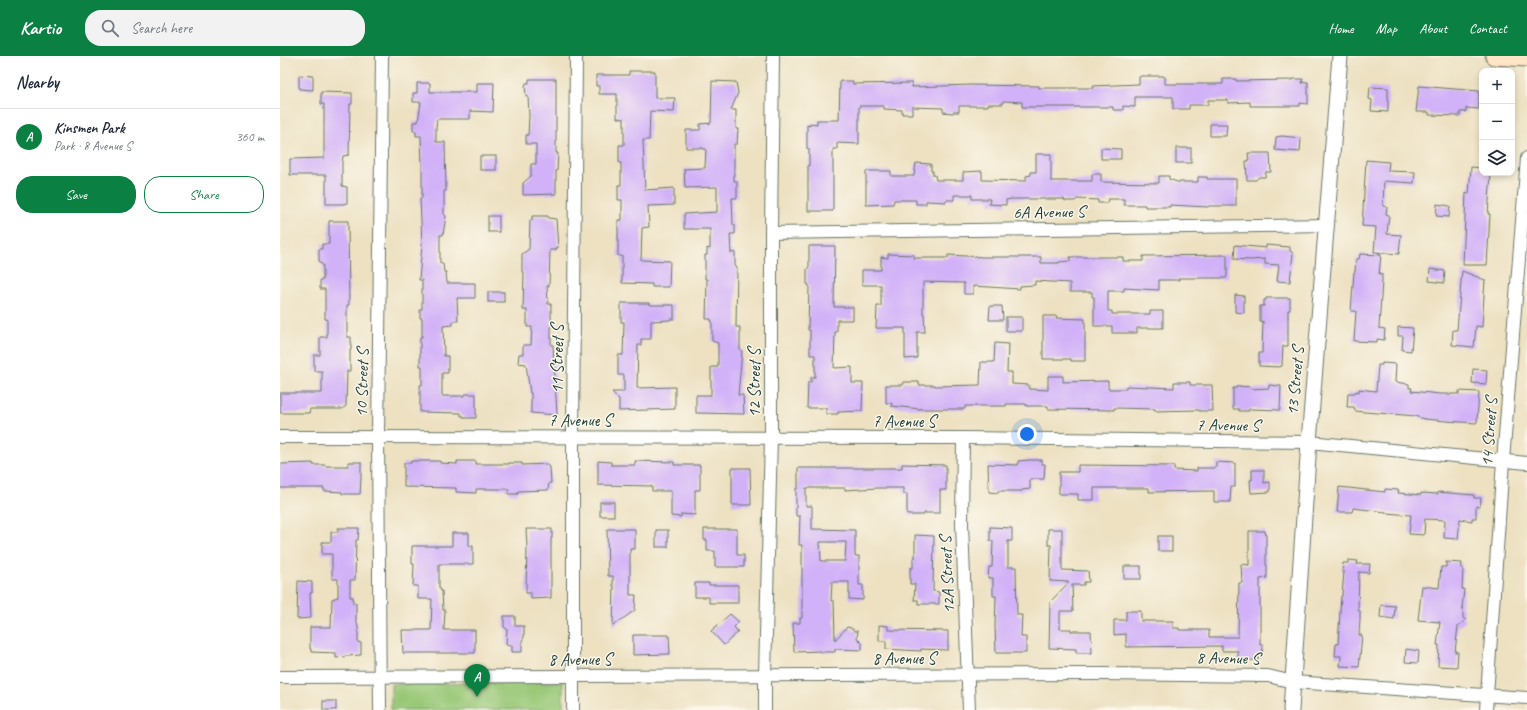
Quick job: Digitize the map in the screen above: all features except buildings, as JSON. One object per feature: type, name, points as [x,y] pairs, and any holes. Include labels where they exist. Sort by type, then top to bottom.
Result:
[{"type":"main road","points":[[1494,56],[1527,58]]},
{"type":"street","name":"10 Street S","points":[[380,710],[378,437],[382,56]]},
{"type":"street","name":"11 Street S","points":[[573,710],[573,437],[576,56]]},
{"type":"street","name":"12 Street S","points":[[766,710],[765,675],[771,438],[773,56]]},
{"type":"street","name":"13 Street S","points":[[1291,710],[1309,442],[1340,56]]},
{"type":"street","name":"14 Street S","points":[[1486,710],[1503,461],[1527,158]]},
{"type":"street","name":"6A Avenue S","points":[[771,233],[1327,225]]},
{"type":"street","name":"7 Avenue S","points":[[280,437],[963,438],[1309,442],[1527,463]]},
{"type":"street","name":"12A Street S","points":[[963,438],[962,524],[969,710]]},
{"type":"street","name":"8 Avenue S","points":[[280,677],[1102,674],[1268,676],[1293,682],[1527,698]]},
{"type":"green space","points":[[563,682],[563,710],[391,710],[391,684]]},
{"type":"place","name":"Kinsmen Park","points":[[477,697]]}]
